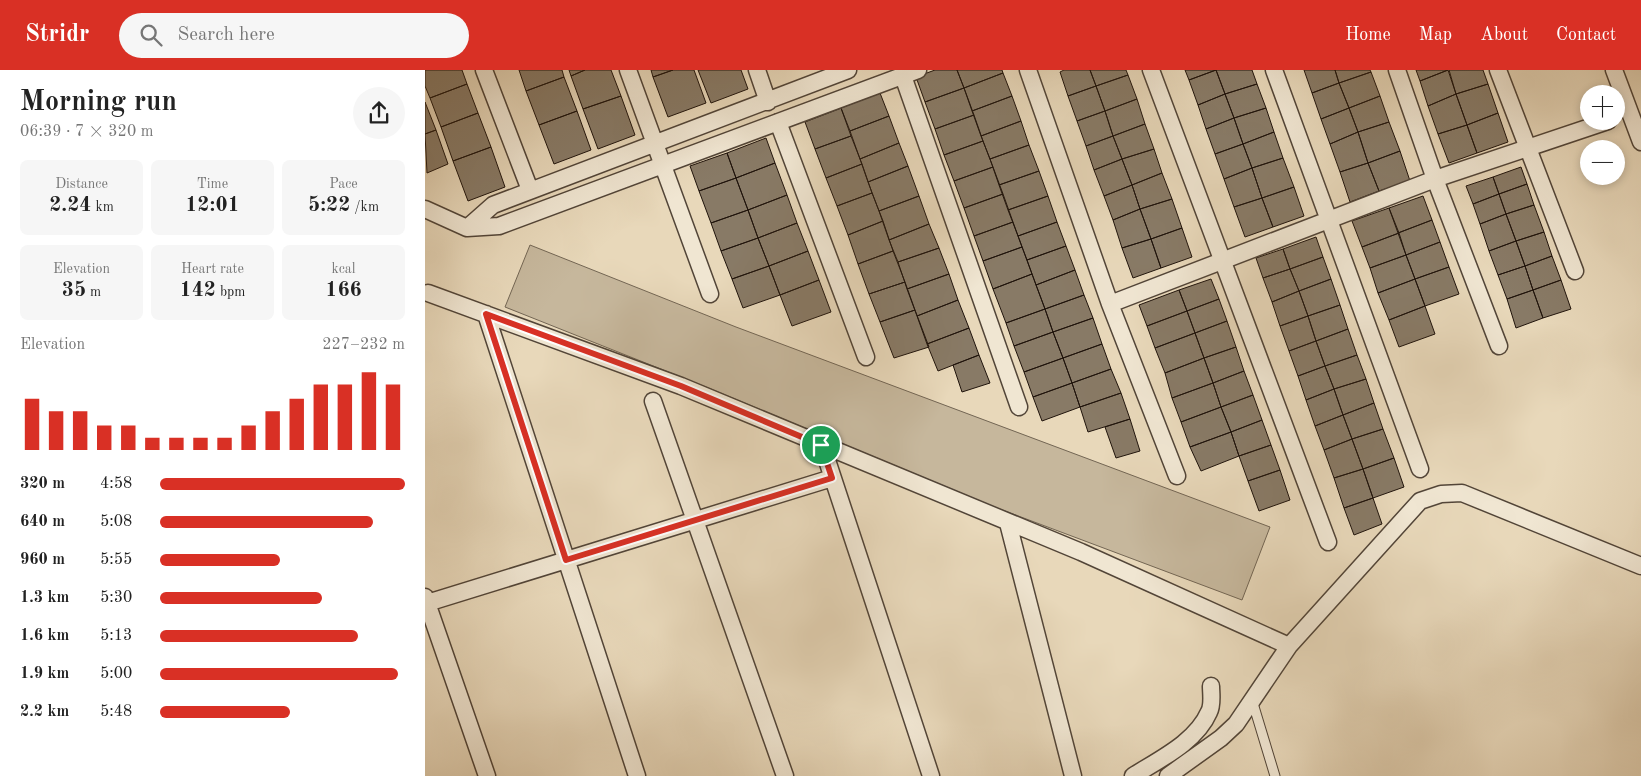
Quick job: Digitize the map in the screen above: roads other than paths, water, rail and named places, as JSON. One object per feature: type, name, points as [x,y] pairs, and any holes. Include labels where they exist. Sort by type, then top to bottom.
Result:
[{"type":"street","points":[[484,70],[530,190]]},
{"type":"street","points":[[628,70],[710,294]]},
{"type":"street","points":[[757,70],[768,102]]},
{"type":"street","points":[[467,228],[493,205],[848,70]]},
{"type":"street","points":[[1028,70],[1111,304],[1177,476]]},
{"type":"street","points":[[1151,70],[1328,542]]},
{"type":"street","points":[[1274,70],[1420,469]]},
{"type":"street","points":[[1397,70],[1435,179],[1499,346]]},
{"type":"street","points":[[1498,70],[1575,272]]},
{"type":"street","points":[[1614,70],[1617,85]]},
{"type":"street","points":[[425,209],[467,228],[499,226],[911,73],[1019,407]]},
{"type":"street","points":[[1625,119],[1641,142]]},
{"type":"street","points":[[778,122],[865,357]]},
{"type":"street","points":[[1111,304],[1435,179],[1582,130]]},
{"type":"street","points":[[428,293],[681,386],[1081,552],[1289,646]]},
{"type":"street","points":[[486,314],[637,776]]},
{"type":"street","points":[[653,401],[785,776]]},
{"type":"street","points":[[821,445],[931,776]]},
{"type":"street","points":[[487,776],[426,600],[566,560],[832,478]]},
{"type":"street","points":[[1168,776],[1221,738],[1236,724],[1251,699],[1289,646],[1420,501],[1441,494],[1462,494],[1641,566]]},
{"type":"street","points":[[1008,523],[1073,776]]},
{"type":"street","points":[[1133,776],[1170,753],[1198,731],[1210,711],[1211,686]]},
{"type":"lane","points":[[1251,699],[1275,776]]}]
